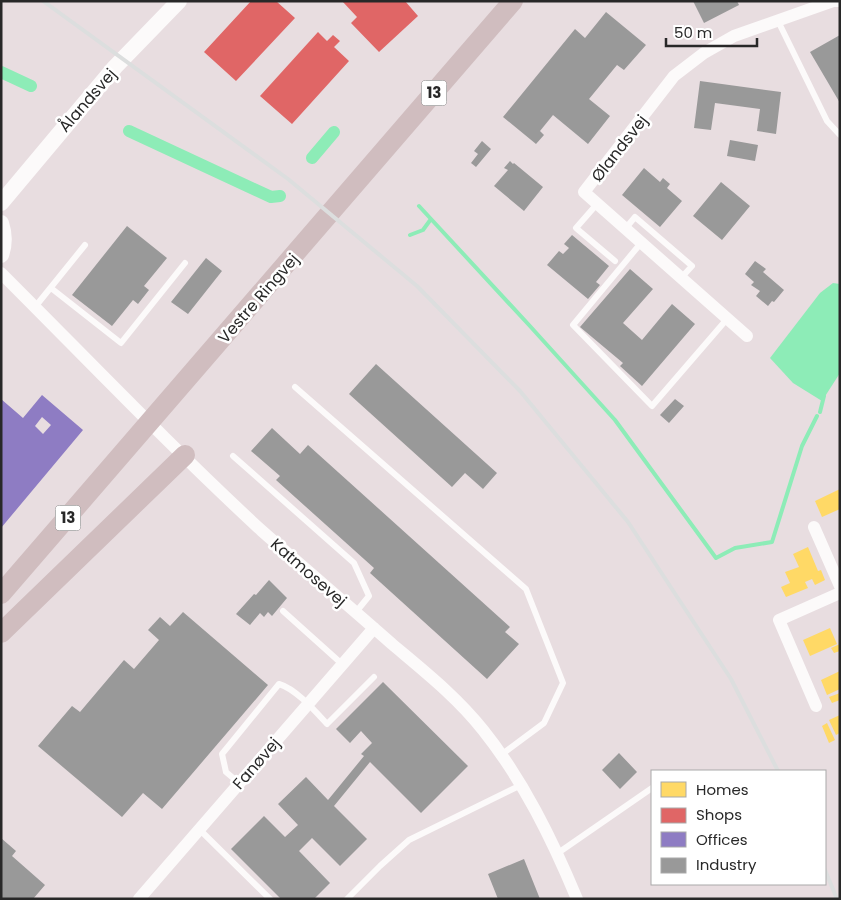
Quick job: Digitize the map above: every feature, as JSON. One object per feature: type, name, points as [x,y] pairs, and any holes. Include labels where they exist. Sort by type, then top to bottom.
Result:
[{"type":"main road","name":"Vestre Ringvej","points":[[1,594],[513,1]]},
{"type":"main road","points":[[1,633],[184,456]]},
{"type":"street","name":"Ålandsvej","points":[[1,203],[115,67],[179,1]]},
{"type":"street","name":"Ølandsvej","points":[[747,336],[584,192],[674,76],[704,53],[734,36],[833,1],[840,2]]},
{"type":"street","points":[[1,223],[5,233],[5,245],[1,256]]},
{"type":"street","name":"Katmosevej","points":[[1,273],[184,456],[261,529],[438,682],[482,729],[521,785],[558,852],[577,899]]},
{"type":"street","points":[[814,527],[840,586]]},
{"type":"street","points":[[816,706],[779,620],[840,593]]},
{"type":"street","name":"Fanøvej","points":[[139,899],[374,628]]},
{"type":"lane","points":[[778,21],[827,121],[840,135]]},
{"type":"lane","points":[[597,204],[576,228],[615,261]]},
{"type":"lane","points":[[625,229],[635,217],[692,266],[681,278]]},
{"type":"lane","points":[[641,243],[573,325],[652,406],[727,319]]},
{"type":"lane","points":[[35,307],[86,245]]},
{"type":"lane","points":[[50,288],[121,343],[185,262]]},
{"type":"lane","points":[[296,388],[526,589],[563,682],[544,723],[501,755]]},
{"type":"lane","points":[[233,456],[354,563],[369,596],[356,612]]},
{"type":"lane","points":[[283,611],[342,664]]},
{"type":"lane","points":[[239,783],[226,772],[222,754],[280,684],[286,686],[308,704],[327,724],[374,677]]},
{"type":"lane","points":[[347,899],[380,866],[410,840],[521,785]]},
{"type":"lane","points":[[558,852],[651,789]]},
{"type":"lane","points":[[199,829],[270,899]]},
{"type":"shaded area","points":[[833,283],[840,284],[840,373],[822,401],[793,383],[770,358],[820,293]]},
{"type":"building: Homes","points":[[840,489],[840,509],[822,517],[815,501]]},
{"type":"building: Homes","points":[[808,547],[818,571],[821,570],[825,580],[815,585],[812,579],[805,582],[808,588],[786,597],[781,587],[790,583],[785,572],[799,567],[793,554]]},
{"type":"building: Homes","points":[[830,628],[837,644],[810,656],[803,640]]},
{"type":"building: Homes","points":[[840,644],[840,651],[834,653],[831,648]]},
{"type":"building: Homes","points":[[840,671],[840,689],[827,695],[821,680]]},
{"type":"building: Homes","points":[[840,693],[840,700],[832,703],[829,697]]},
{"type":"building: Homes","points":[[840,715],[840,733],[836,735],[829,720]]},
{"type":"building: Homes","points":[[827,723],[835,740],[829,743],[822,726]]},
{"type":"building: Shops","points":[[251,1],[276,1],[295,18],[236,81],[204,52]]},
{"type":"building: Shops","points":[[342,1],[405,1],[418,16],[379,52],[351,23],[357,17]]},
{"type":"building: Shops","points":[[318,32],[327,41],[333,35],[340,41],[334,47],[349,61],[292,124],[260,96]]},
{"type":"building: Offices","points":[[42,395],[83,430],[1,528],[1,399],[23,418]],"holes":[[[42,417],[51,425],[43,434],[35,426]]]},
{"type":"building: Industry","points":[[693,1],[737,1],[739,5],[704,23]]},
{"type":"building: Industry","points":[[606,12],[646,45],[624,70],[617,65],[589,99],[610,116],[588,144],[553,115],[540,131],[544,135],[536,144],[503,117],[575,29],[585,38]]},
{"type":"building: Industry","points":[[840,35],[840,103],[810,52]]},
{"type":"building: Industry","points":[[700,81],[781,92],[776,134],[757,131],[760,109],[715,103],[711,130],[694,128]]},
{"type":"building: Industry","points":[[730,140],[758,145],[755,161],[727,156]]},
{"type":"building: Industry","points":[[482,141],[491,149],[476,167],[471,163],[478,154],[474,151]]},
{"type":"building: Industry","points":[[510,161],[543,187],[524,211],[494,186],[508,170],[504,168]]},
{"type":"building: Industry","points":[[644,168],[660,182],[663,178],[670,184],[667,188],[682,201],[660,227],[622,195]]},
{"type":"building: Industry","points":[[721,182],[750,206],[722,240],[693,216]]},
{"type":"building: Industry","points":[[127,226],[167,258],[144,286],[149,290],[138,304],[133,300],[112,326],[72,295]]},
{"type":"building: Industry","points":[[572,235],[609,266],[596,282],[600,285],[588,299],[547,265],[559,251],[563,254],[569,248],[564,244]]},
{"type":"building: Industry","points":[[206,258],[222,271],[188,314],[171,302]]},
{"type":"building: Industry","points":[[755,261],[766,269],[763,272],[784,290],[768,306],[756,296],[760,291],[751,285],[754,282],[745,274]]},
{"type":"building: Industry","points":[[630,269],[653,289],[623,323],[642,340],[672,304],[695,324],[642,386],[620,366],[623,363],[580,327]]},
{"type":"building: Industry","points":[[376,364],[497,473],[483,489],[465,473],[452,487],[349,394]]},
{"type":"building: Industry","points":[[675,399],[684,406],[669,423],[660,415]]},
{"type":"building: Industry","points":[[272,428],[300,454],[308,445],[510,627],[505,632],[519,644],[487,679],[370,573],[374,568],[276,480],[280,476],[251,451]]},
{"type":"building: Industry","points":[[269,580],[287,598],[272,616],[268,612],[264,617],[260,613],[250,625],[236,614]]},
{"type":"building: Industry","points":[[183,612],[268,685],[162,809],[143,793],[122,817],[38,746],[72,706],[80,712],[124,660],[134,669],[159,640],[148,630],[160,617],[170,626]]},
{"type":"building: Industry","points":[[383,682],[468,766],[421,813],[370,762],[334,806],[367,839],[340,866],[312,838],[299,851],[330,883],[314,899],[281,899],[231,849],[264,816],[285,837],[298,825],[278,804],[306,777],[328,800],[364,756],[361,754],[372,743],[361,731],[350,743],[336,729]]},
{"type":"building: Industry","points":[[619,753],[637,772],[620,789],[602,770]]},
{"type":"building: Industry","points":[[1,838],[16,851],[12,856],[45,885],[33,899],[1,899]]},
{"type":"building: Industry","points":[[524,859],[540,899],[498,899],[488,874]]},
{"type":"waterway","points":[[1,72],[31,86]]},
{"type":"waterway","points":[[129,131],[271,197],[280,196]]},
{"type":"waterway","points":[[312,158],[334,132]]},
{"type":"waterway","points":[[410,235],[423,230],[431,219],[419,206]]},
{"type":"waterway","points":[[431,219],[615,420],[716,558],[735,548],[772,542],[802,446],[817,416]]},
{"type":"waterway","points":[[820,412],[824,396]]},
{"type":"railway","points":[[43,1],[288,179],[417,286],[520,391],[628,522],[731,679],[777,770]]},
{"type":"railway","points":[[826,872],[837,899]]}]
